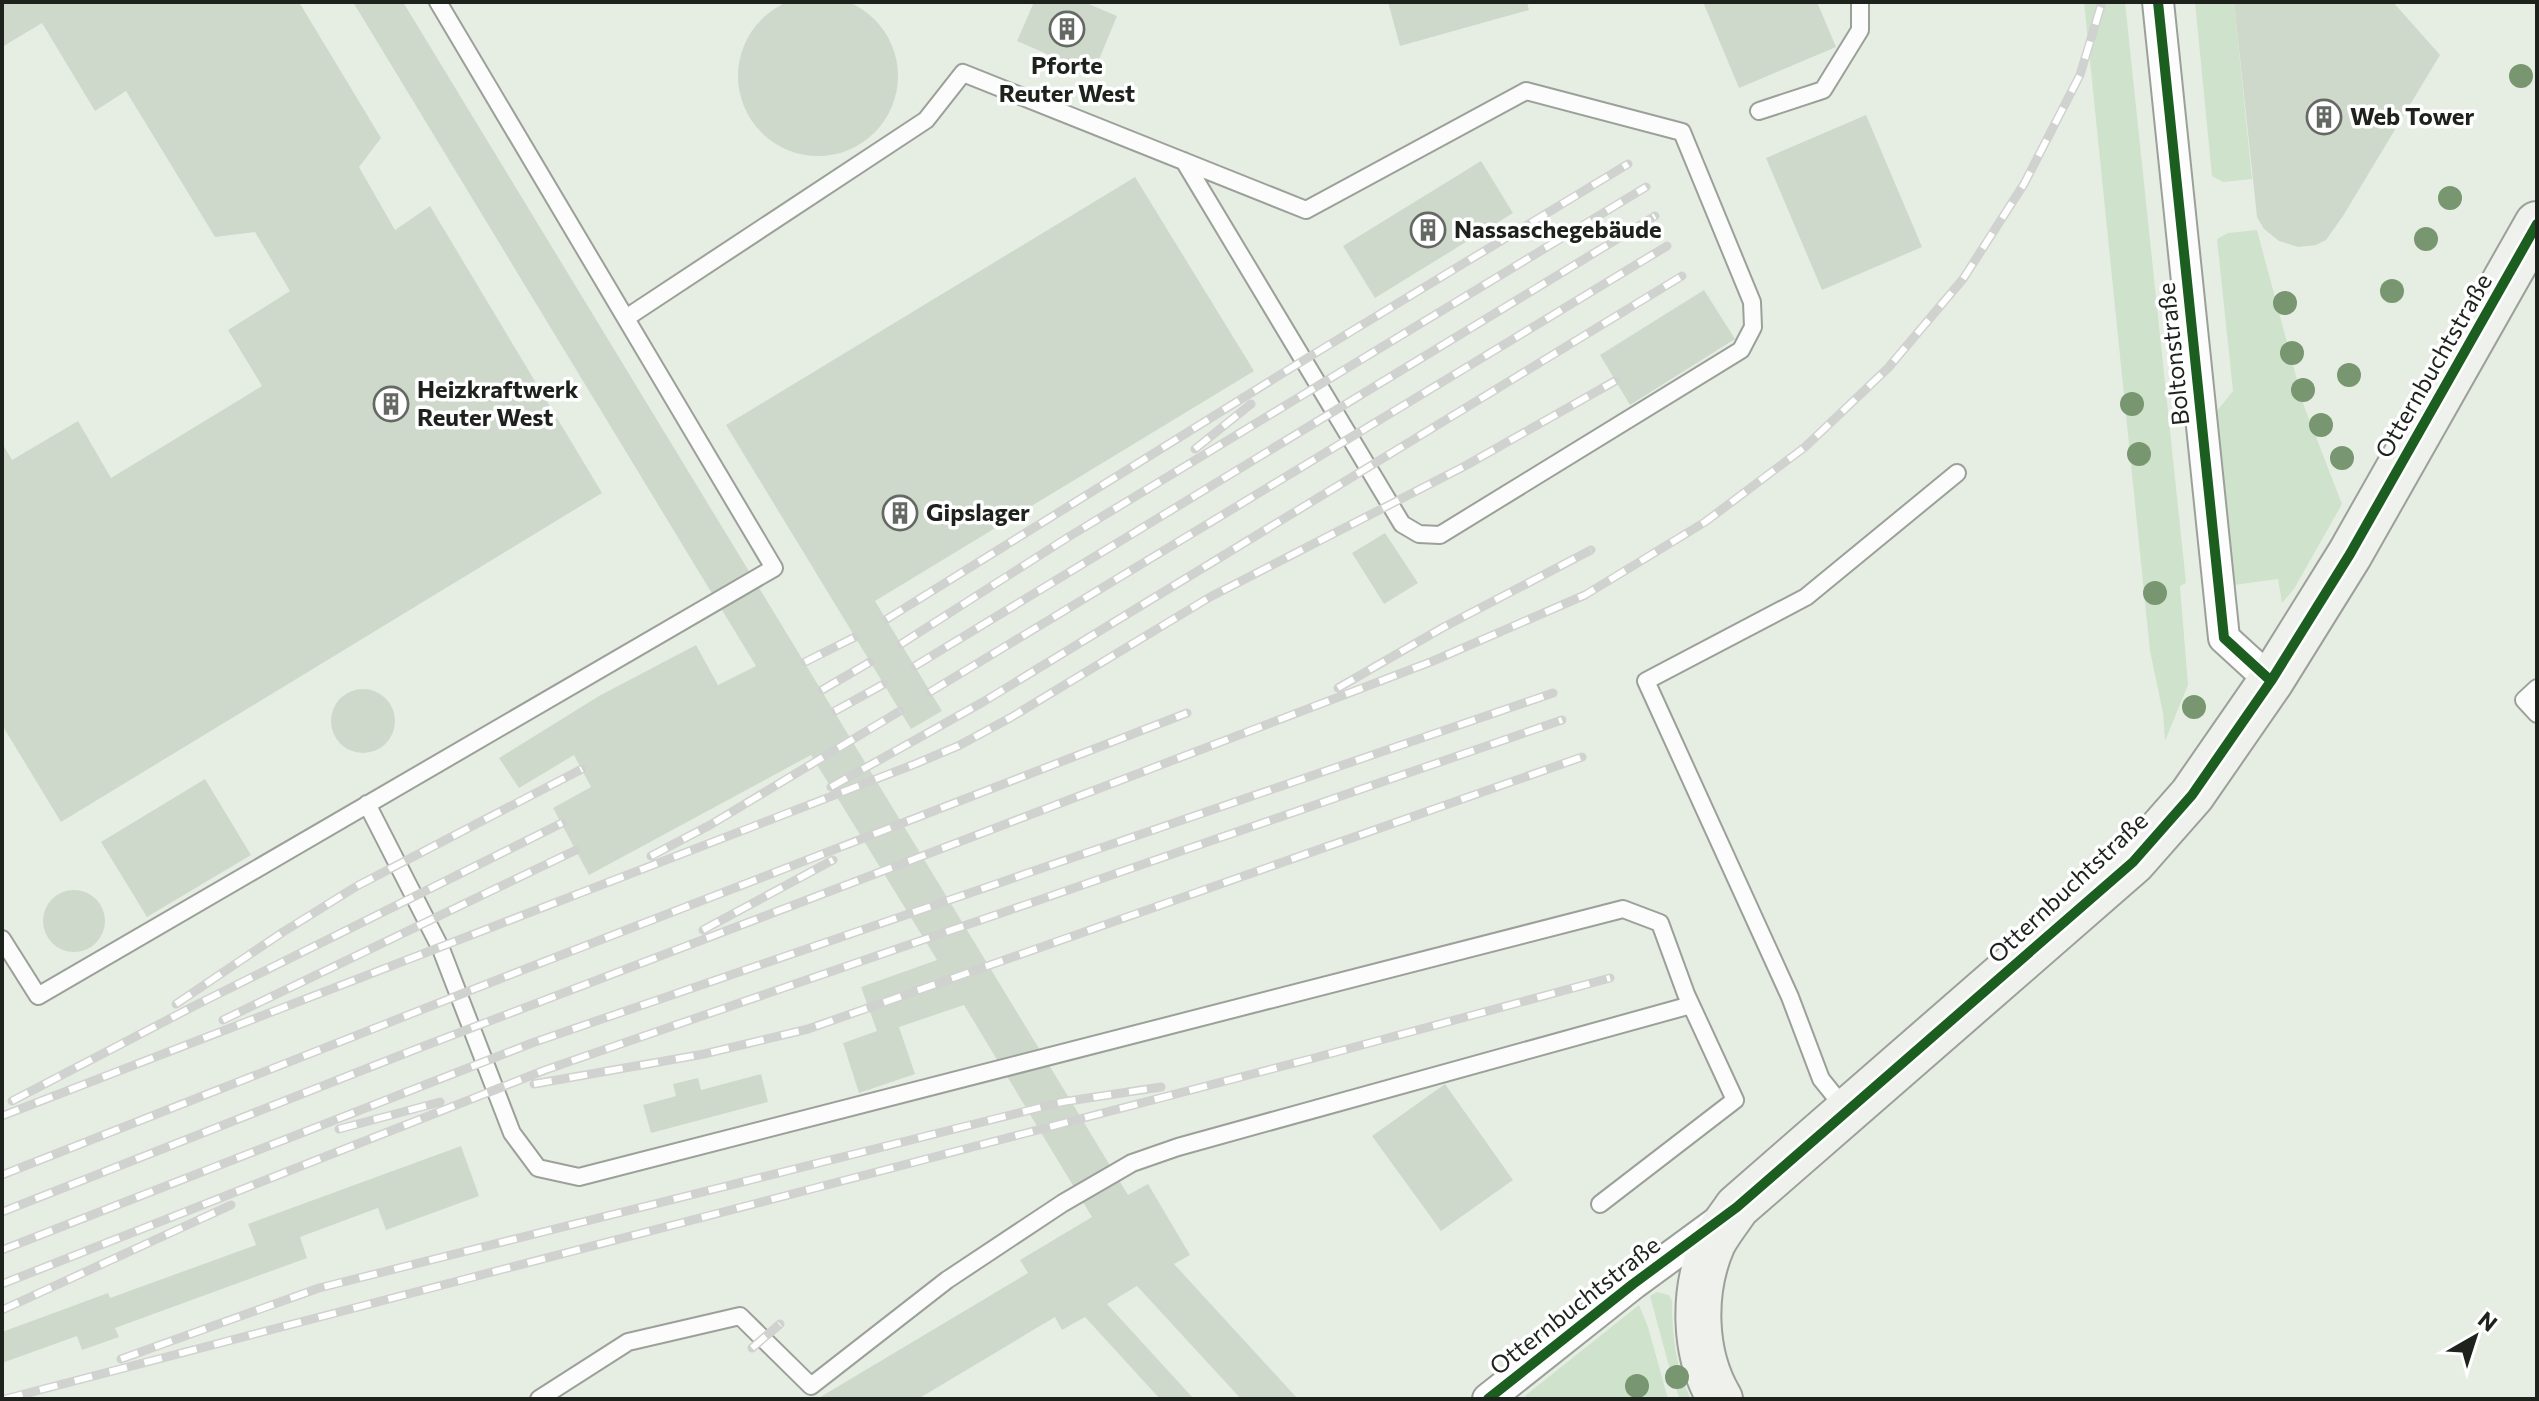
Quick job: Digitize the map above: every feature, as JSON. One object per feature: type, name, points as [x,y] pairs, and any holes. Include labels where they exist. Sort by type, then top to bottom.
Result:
[{"type":"street","name":"Boltonstraße","points":[[2158,2],[2224,638],[2271,681]]},
{"type":"street","name":"Otternbuchtstraße","points":[[1488,1399],[1633,1284],[1737,1207],[2133,862],[2192,795],[2271,681],[2350,554],[2537,224]]},
{"type":"street","points":[[1720,1399],[1704,1361],[1698,1320],[1702,1280],[1713,1242],[1737,1207]]},
{"type":"lane","points":[[2,939],[38,996],[774,568],[438,2]]},
{"type":"lane","points":[[1759,111],[1823,90],[1860,30],[1860,2]]},
{"type":"lane","points":[[626,318],[926,120],[963,73],[1184,161],[1306,210],[1526,91],[1682,132],[1752,302],[1753,327],[1741,350],[1440,535],[1419,534],[1402,524],[1184,161]]},
{"type":"lane","points":[[1847,1111],[1821,1079],[1790,997],[1646,681],[1806,597],[1957,473]]},
{"type":"lane","points":[[2537,688],[2524,700],[2537,714]]},
{"type":"lane","points":[[367,804],[441,949],[512,1133],[538,1168],[579,1177],[1623,909],[1660,923],[1691,1005],[1735,1100],[1600,1204]]},
{"type":"lane","points":[[539,1399],[628,1342],[740,1316],[811,1386],[947,1280],[1063,1203],[1132,1163],[1178,1147],[1691,1005]]},
{"type":"green space","points":[[2084,2],[2125,2],[2186,583],[2180,586],[2188,685],[2165,741],[2163,713],[2150,651]]},
{"type":"green space","points":[[2195,2],[2234,2],[2252,179],[2223,182],[2212,176]]},
{"type":"green space","points":[[2257,230],[2304,406],[2342,504],[2294,589],[2282,603],[2278,579],[2234,585],[2216,412],[2233,391],[2217,239],[2228,233]]},
{"type":"green space","points":[[1657,1292],[1669,1295],[1672,1301],[1676,1352],[1691,1399],[1680,1399],[1673,1381],[1650,1296]]},
{"type":"green space","points":[[1639,1305],[1668,1399],[1525,1399],[1526,1395]]},
{"type":"building","points":[[818,-4],[849,2],[874,20],[892,45],[898,76],[892,107],[874,132],[849,150],[818,156],[787,150],[762,132],[744,107],[738,76],[744,45],[762,20],[787,2]]},
{"type":"building","name":"Heizkraftwerk Reuter West","points":[[2,2],[299,2],[381,138],[359,167],[395,230],[430,206],[602,493],[61,822],[2,725],[2,443],[12,460],[78,421],[111,478],[262,386],[228,330],[290,291],[255,232],[215,237],[126,91],[95,111],[42,23],[2,47]]},
{"type":"building","points":[[353,2],[403,2],[1128,1195],[1148,1184],[1190,1255],[1174,1264],[1298,1399],[1241,1399],[1137,1286],[1107,1304],[1194,1399],[1160,1399],[1085,1317],[1062,1330],[1055,1317],[918,1399],[817,1399],[1028,1273],[1020,1260],[1092,1217],[964,1005],[899,1027],[915,1074],[859,1093],[843,1043],[877,1031],[861,987],[937,960],[811,755],[589,875],[553,808],[591,787],[574,755],[519,788],[499,758],[599,696],[696,645],[718,685],[756,666]]},
{"type":"building","name":"Pforte Reuter West","points":[[1034,2],[1084,2],[1117,16],[1093,74],[1017,41]]},
{"type":"building","points":[[1388,2],[1527,2],[1529,10],[1400,46]]},
{"type":"building","points":[[1703,2],[1817,2],[1836,47],[1739,88]]},
{"type":"building","name":"Web Tower","points":[[2234,2],[2393,2],[2440,55],[2343,216],[2326,240],[2316,245],[2298,247],[2279,241],[2264,229],[2257,217]]},
{"type":"building","points":[[1866,115],[1922,247],[1822,290],[1766,158]]},
{"type":"building","name":"Nassaschegebäude","points":[[1481,161],[1513,213],[1375,298],[1343,246]]},
{"type":"building","name":"Gipslager","points":[[1135,177],[1254,371],[875,601],[942,711],[911,729],[726,425]]},
{"type":"building","points":[[1704,290],[1735,339],[1630,405],[1600,355]]},
{"type":"building","points":[[1385,533],[1418,583],[1384,604],[1352,553]]},
{"type":"building","points":[[357,689],[369,689],[386,698],[393,709],[393,733],[386,744],[369,753],[357,753],[345,748],[336,739],[331,727],[331,715],[336,703],[345,694]]},
{"type":"building","points":[[205,779],[251,855],[147,917],[101,842]]},
{"type":"building","points":[[74,890],[96,899],[105,921],[96,943],[74,952],[52,943],[43,921],[52,899]]},
{"type":"building","points":[[761,1074],[768,1102],[651,1133],[643,1105],[676,1096],[673,1084],[698,1078],[701,1090]]},
{"type":"building","points":[[1445,1084],[1513,1180],[1441,1231],[1372,1136]]},
{"type":"building","points":[[461,1146],[479,1196],[386,1230],[378,1208],[300,1237],[307,1258],[115,1328],[119,1337],[82,1350],[77,1336],[2,1363],[2,1332],[108,1293],[110,1298],[256,1245],[248,1224]]},
{"type":"railway","points":[[2,1212],[419,1048],[1433,661],[1585,595],[1705,522],[1805,447],[1888,368],[1963,279],[2024,184],[2080,75],[2102,2]]},
{"type":"railway","points":[[887,619],[1304,360],[1628,164]]},
{"type":"railway","points":[[901,644],[1070,536],[1646,187]]},
{"type":"railway","points":[[915,666],[1655,216]]},
{"type":"railway","points":[[930,692],[1667,246]]},
{"type":"railway","points":[[831,787],[983,702],[1682,276]]},
{"type":"railway","points":[[2,1116],[958,746],[1210,597],[1465,466],[1615,381]]},
{"type":"railway","points":[[1195,449],[1251,404]]},
{"type":"railway","points":[[1338,688],[1442,628],[1591,550]]},
{"type":"railway","points":[[805,662],[855,637]]},
{"type":"railway","points":[[822,690],[870,662]]},
{"type":"railway","points":[[835,711],[884,684]]},
{"type":"railway","points":[[2,1250],[532,1043],[1553,693]]},
{"type":"railway","points":[[651,856],[710,825],[900,711]]},
{"type":"railway","points":[[2,1175],[1187,713]]},
{"type":"railway","points":[[2,1284],[545,1070],[1562,720]]},
{"type":"railway","points":[[534,1084],[704,1054],[808,1029],[1582,757]]},
{"type":"railway","points":[[176,1004],[357,886],[582,769]]},
{"type":"railway","points":[[12,1101],[198,1004],[562,823]]},
{"type":"railway","points":[[223,1020],[576,850]]},
{"type":"railway","points":[[703,930],[833,860]]},
{"type":"railway","points":[[5,1399],[1610,978]]},
{"type":"railway","points":[[121,1359],[319,1288],[1062,1102],[1161,1087]]},
{"type":"railway","points":[[339,1129],[440,1102]]},
{"type":"railway","points":[[2,1310],[231,1205]]},
{"type":"railway","points":[[752,1348],[780,1324]]},
{"type":"cycle path","points":[[2158,2],[2224,638],[2271,681]]},
{"type":"cycle path","points":[[1488,1399],[1633,1284],[1737,1207],[2133,862],[2192,795],[2271,681],[2350,554],[2537,224]]},
{"type":"place","name":"Pforte Reuter West","points":[[1067,29]]},
{"type":"place","name":"Web Tower","points":[[2324,117]]},
{"type":"place","name":"Nassaschegebäude","points":[[1428,230]]},
{"type":"place","name":"Heizkraftwerk Reuter West","points":[[391,404]]},
{"type":"place","name":"Gipslager","points":[[900,513]]}]
